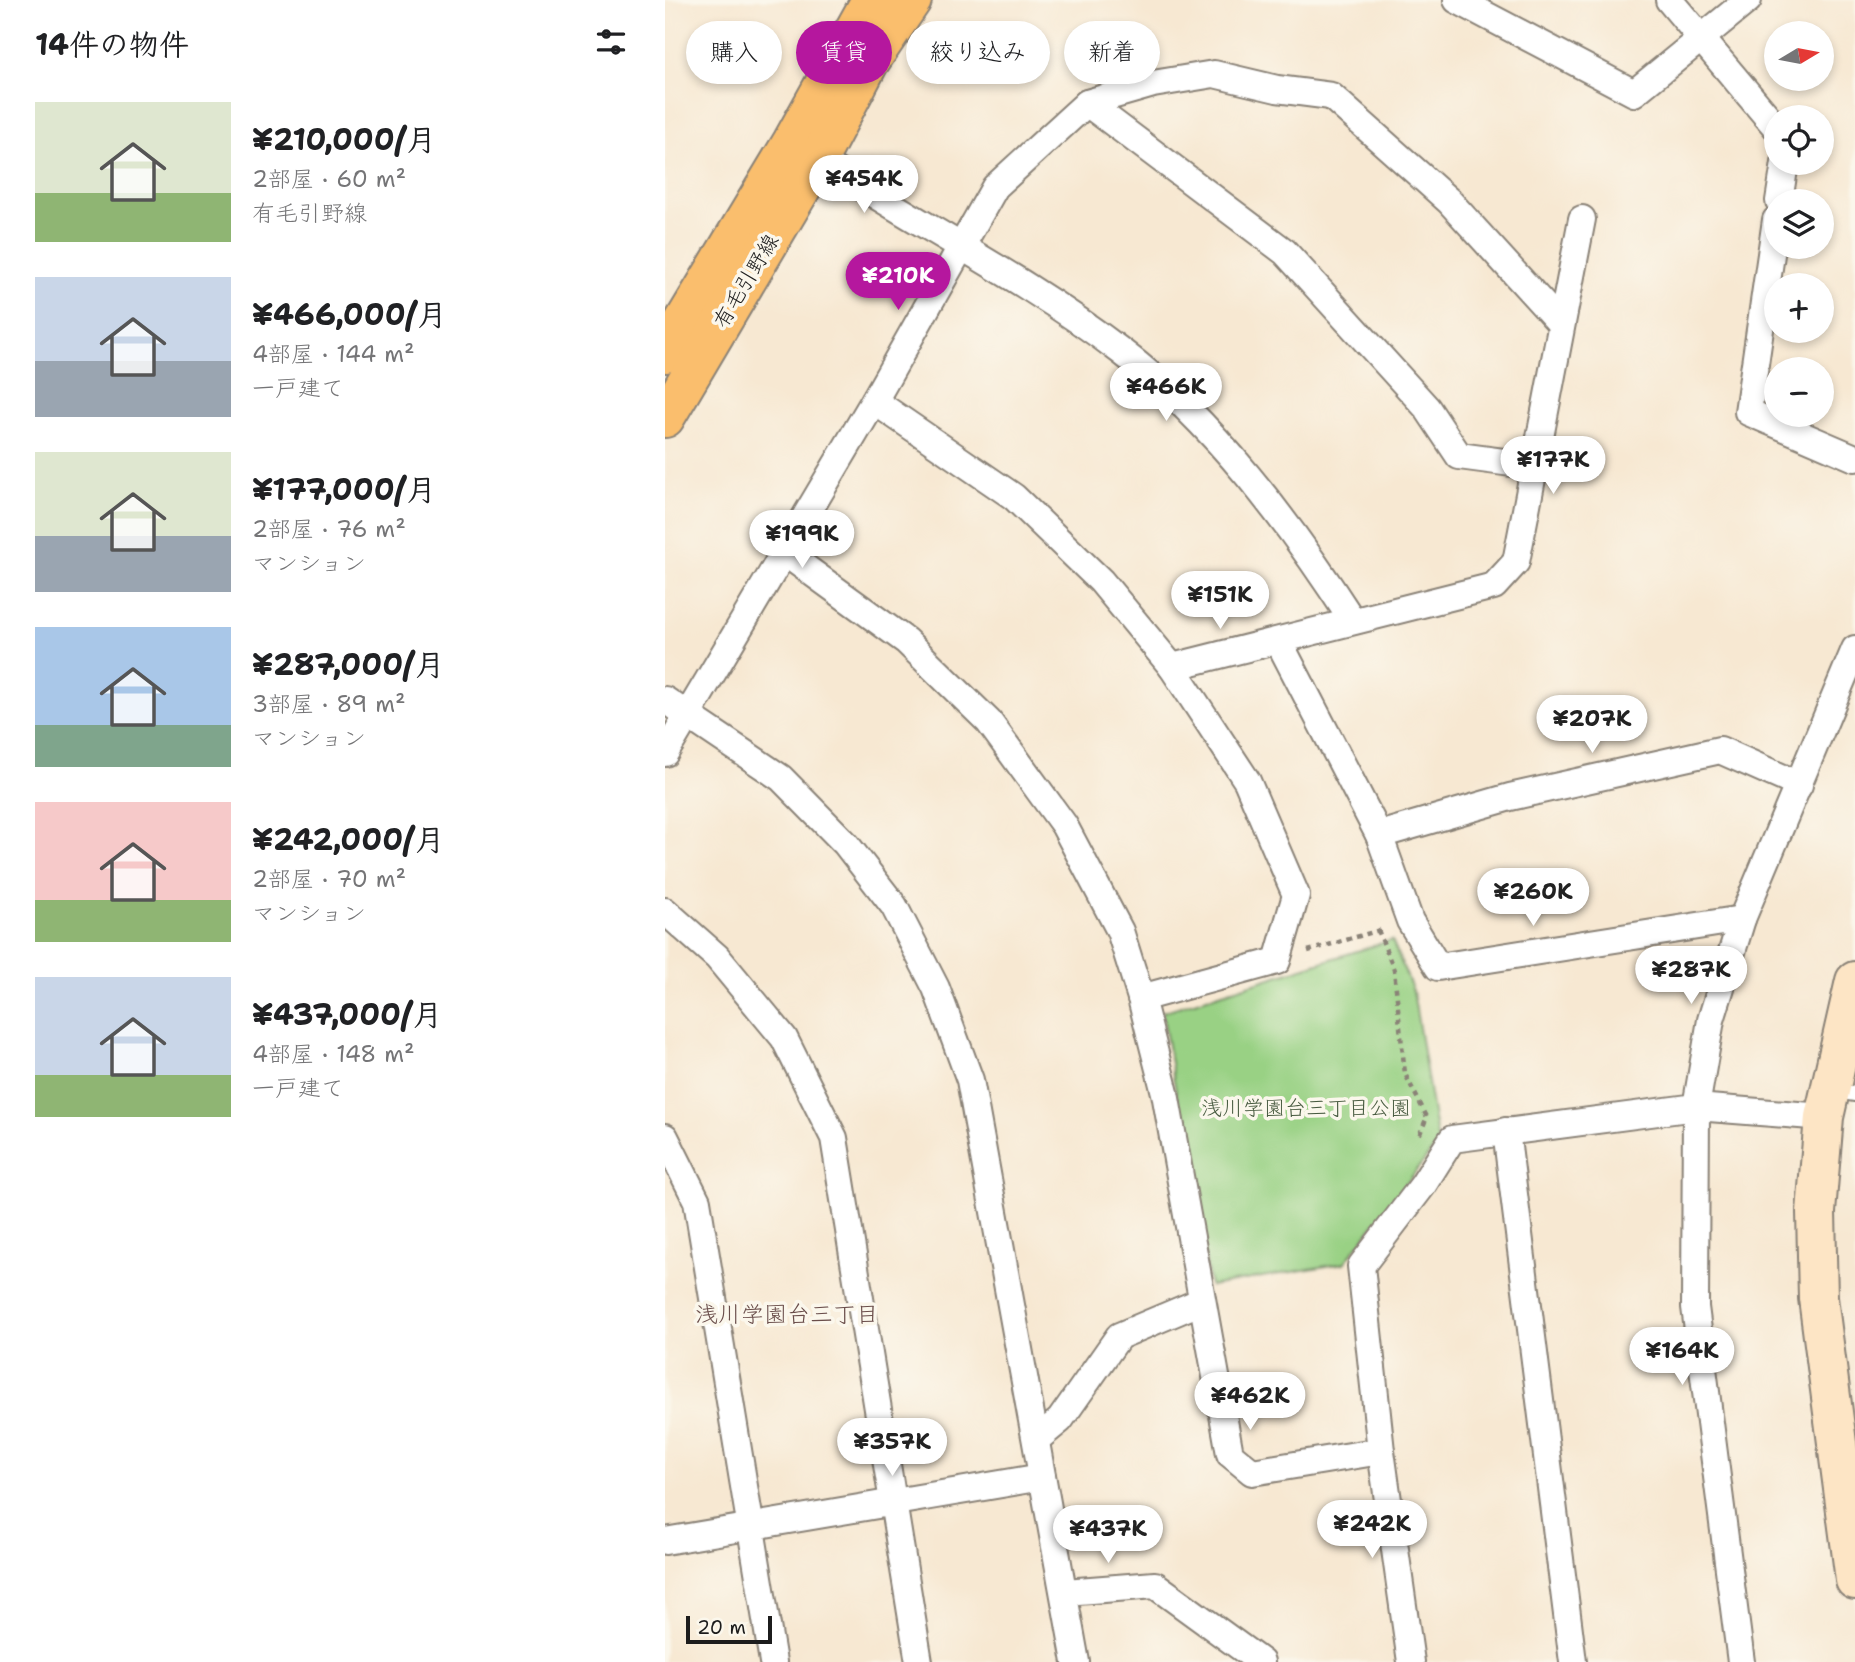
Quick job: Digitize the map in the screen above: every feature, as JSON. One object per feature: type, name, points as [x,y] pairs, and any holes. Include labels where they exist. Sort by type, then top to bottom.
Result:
[{"type":"main road","name":"有毛引野線","points":[[665,418],[805,151],[871,0]]},
{"type":"main road","name":"有毛引野線","points":[[665,353],[912,0]]},
{"type":"street","points":[[1457,0],[1635,93],[1748,0]]},
{"type":"street","points":[[1669,0],[1764,113]]},
{"type":"street","points":[[665,753],[874,401],[995,187],[1087,103],[1153,84],[1214,75],[1277,89],[1331,96],[1449,201],[1560,323]]},
{"type":"street","points":[[1087,103],[1285,252],[1427,408],[1459,456],[1534,466]]},
{"type":"street","points":[[805,151],[962,247],[1123,352],[1179,402],[1249,478],[1304,546],[1352,620]]},
{"type":"street","points":[[1172,667],[1494,586],[1516,562],[1582,219]]},
{"type":"street","points":[[1770,259],[1748,412],[1855,458]]},
{"type":"street","points":[[874,401],[1014,497],[1101,582],[1172,667],[1247,781],[1296,895],[1277,961],[1141,998]]},
{"type":"street","points":[[785,553],[906,641],[989,722],[1064,825],[1120,931],[1141,998],[1165,1093],[1230,1454],[1252,1472],[1381,1451]]},
{"type":"street","points":[[1279,642],[1379,835],[1410,921],[1438,967],[1742,919]]},
{"type":"street","points":[[1741,1662],[1695,1307],[1696,1107],[1711,1020],[1742,919],[1855,649]]},
{"type":"street","points":[[665,700],[781,778],[846,844],[894,906],[936,988],[970,1080],[1076,1662]]},
{"type":"street","points":[[1379,835],[1510,797],[1720,750],[1799,785]]},
{"type":"street","points":[[665,911],[717,957],[784,1038],[834,1138],[919,1662]]},
{"type":"street","points":[[1855,981],[1816,1212],[1818,1298],[1855,1580]]},
{"type":"street","points":[[1411,1662],[1381,1451],[1361,1266],[1423,1185],[1452,1139],[1696,1107],[1836,1100]]},
{"type":"street","points":[[1506,1131],[1573,1662]]},
{"type":"street","points":[[665,1136],[697,1201],[773,1662]]},
{"type":"street","points":[[1037,1440],[1061,1420],[1119,1336],[1202,1301]]},
{"type":"street","points":[[665,1541],[1042,1477]]},
{"type":"street","points":[[1065,1592],[1155,1585],[1261,1662]]},
{"type":"path","points":[[1277,961],[1410,921]]},
{"type":"path","points":[[1378,930],[1394,970],[1405,1074],[1427,1117],[1417,1140]]},
{"type":"green space","name":"浅川学園台三丁目公園","points":[[1392,940],[1413,991],[1438,1143],[1344,1263],[1210,1286],[1162,1012]]},
{"type":"district","name":"浅川学園台三丁目","points":[[787,1314]]}]
